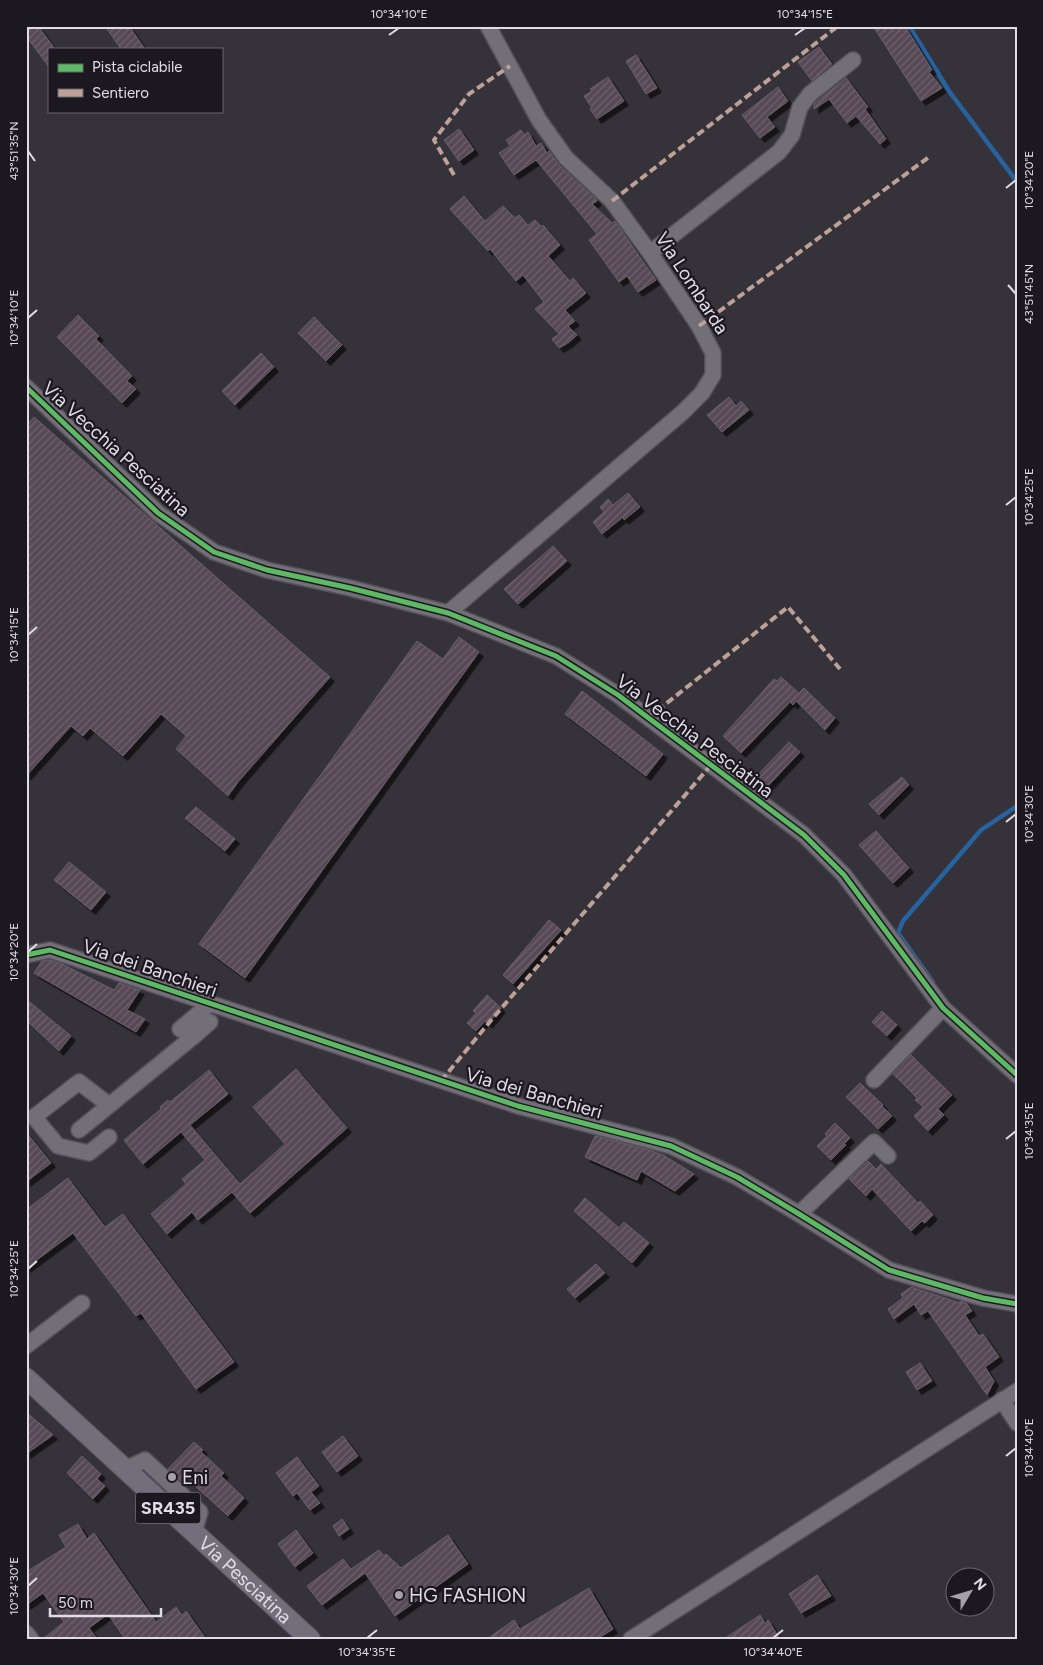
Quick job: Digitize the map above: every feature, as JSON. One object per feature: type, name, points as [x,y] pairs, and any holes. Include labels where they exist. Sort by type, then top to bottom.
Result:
[{"type":"main road","name":"Via Pesciatina","points":[[26,1378],[310,1639]]},
{"type":"street","name":"Via Lombarda","points":[[448,613],[683,412],[702,393],[713,375],[713,353],[699,326],[612,201],[566,158],[539,120],[488,26]]},
{"type":"street","points":[[650,253],[779,152],[792,135],[800,107],[810,94],[853,60]]},
{"type":"street","name":"Via Vecchia Pesciatina","points":[[26,386],[158,513],[214,552],[267,570],[350,588],[448,613],[556,656],[618,695],[804,836],[844,875],[944,1008],[1017,1075]]},
{"type":"street","name":"Via dei Banchieri","points":[[26,955],[50,950],[518,1106],[671,1146],[737,1177],[889,1270],[983,1298],[1017,1304]]},
{"type":"street","points":[[194,1036],[180,1029],[210,1004]]},
{"type":"street","points":[[874,1080],[944,1008]]},
{"type":"street","points":[[79,1130],[210,1022]]},
{"type":"street","points":[[109,1105],[79,1082],[34,1117],[58,1146],[89,1154],[109,1137]]},
{"type":"street","points":[[799,1214],[874,1142],[888,1156]]},
{"type":"street","points":[[26,1346],[82,1303]]},
{"type":"street","points":[[631,1639],[1017,1390]]},
{"type":"street","points":[[1002,1400],[1017,1424]]},
{"type":"building","points":[[26,26],[38,26],[54,48],[48,48],[48,66],[26,36]]},
{"type":"building","points":[[105,26],[129,26],[144,48],[120,48]]},
{"type":"building","points":[[873,26],[905,26],[932,70],[929,72],[942,88],[921,101]]},
{"type":"building","points":[[819,47],[832,64],[812,81],[798,62]]},
{"type":"building","points":[[636,55],[657,88],[646,94],[626,61]]},
{"type":"building","points":[[608,77],[624,101],[597,119],[584,96],[592,91],[590,89]]},
{"type":"building","points":[[846,78],[868,107],[865,109],[886,139],[880,144],[856,116],[847,123],[829,99],[814,109],[814,104],[817,101]]},
{"type":"building","points":[[778,87],[788,101],[767,117],[775,127],[760,138],[742,115]]},
{"type":"building","points":[[459,129],[474,150],[459,161],[444,140]]},
{"type":"building","points":[[521,130],[524,135],[528,132],[536,146],[541,143],[547,153],[549,151],[559,165],[595,198],[597,201],[592,204],[612,223],[615,221],[656,280],[638,292],[627,276],[619,282],[589,240],[597,234],[536,160],[514,175],[499,153],[510,146],[506,140]]},
{"type":"building","points":[[464,196],[485,221],[503,206],[515,218],[519,215],[528,225],[535,220],[542,227],[543,225],[560,245],[548,256],[570,281],[573,278],[586,293],[565,310],[575,321],[568,326],[577,335],[568,343],[559,348],[552,339],[559,334],[535,309],[544,302],[523,275],[516,281],[490,249],[488,251],[450,209]]},
{"type":"building","points":[[78,315],[99,336],[96,339],[132,376],[127,381],[136,389],[122,403],[57,337]]},
{"type":"building","points":[[314,317],[342,345],[326,361],[298,333]]},
{"type":"building","points":[[261,353],[274,367],[235,405],[222,391]]},
{"type":"building","points":[[729,397],[736,406],[741,401],[749,410],[722,432],[707,415]]},
{"type":"building","points":[[34,417],[330,677],[238,782],[228,796],[176,749],[186,736],[161,714],[123,756],[90,728],[83,736],[71,726],[26,776],[26,426]]},
{"type":"building","points":[[628,493],[640,507],[624,520],[623,517],[602,534],[593,522],[604,512],[600,507],[608,499],[613,505]]},
{"type":"building","points":[[553,546],[567,561],[518,604],[504,589]]},
{"type":"building","points":[[459,637],[479,652],[245,978],[199,944],[417,641],[443,659]]},
{"type":"building","points":[[781,677],[799,693],[804,688],[835,718],[825,730],[796,701],[793,705],[790,702],[741,753],[723,736],[774,679],[777,681]]},
{"type":"building","points":[[582,691],[663,754],[646,776],[565,714]]},
{"type":"building","points":[[789,742],[800,752],[765,789],[753,780]]},
{"type":"building","points":[[902,777],[909,785],[879,815],[869,804]]},
{"type":"building","points":[[196,807],[235,839],[225,851],[185,818]]},
{"type":"building","points":[[876,831],[909,868],[893,883],[859,845]]},
{"type":"building","points":[[69,862],[106,892],[91,910],[54,880]]},
{"type":"building","points":[[549,920],[561,930],[513,984],[503,975]]},
{"type":"building","points":[[49,960],[60,963],[114,990],[119,983],[140,990],[127,1010],[145,1019],[136,1032],[34,973],[42,961]]},
{"type":"building","points":[[487,995],[501,1008],[488,1024],[485,1021],[476,1031],[467,1023],[476,1013],[473,1011]]},
{"type":"building","points":[[26,999],[71,1036],[59,1051],[26,1020]]},
{"type":"building","points":[[882,1011],[897,1025],[887,1036],[872,1022]]},
{"type":"building","points":[[911,1055],[952,1095],[938,1109],[944,1115],[928,1131],[914,1116],[923,1107],[915,1100],[917,1098],[893,1074]]},
{"type":"building","points":[[296,1069],[347,1128],[250,1213],[232,1192],[198,1220],[192,1212],[167,1234],[151,1214],[186,1184],[182,1179],[205,1160],[181,1132],[143,1164],[124,1140],[161,1109],[160,1107],[168,1100],[170,1102],[209,1070],[228,1094],[190,1125],[240,1184],[285,1144],[253,1107]]},
{"type":"building","points":[[860,1083],[892,1116],[878,1129],[846,1097]]},
{"type":"building","points":[[835,1123],[850,1138],[844,1144],[846,1145],[831,1160],[817,1146],[827,1136],[825,1134]]},
{"type":"building","points":[[26,1132],[51,1163],[26,1182]]},
{"type":"building","points":[[595,1136],[663,1155],[694,1174],[675,1191],[641,1171],[637,1180],[585,1157]]},
{"type":"building","points":[[868,1161],[876,1169],[881,1164],[918,1203],[920,1201],[933,1215],[925,1223],[922,1221],[911,1231],[872,1189],[866,1196],[849,1179]]},
{"type":"building","points":[[68,1178],[105,1227],[123,1214],[234,1362],[196,1389],[141,1313],[136,1316],[73,1233],[26,1268],[26,1210]]},
{"type":"building","points":[[585,1198],[619,1228],[624,1222],[649,1243],[632,1263],[574,1211]]},
{"type":"building","points":[[596,1264],[605,1273],[575,1298],[567,1289]]},
{"type":"building","points":[[911,1287],[960,1303],[961,1301],[966,1303],[972,1311],[965,1315],[979,1336],[983,1334],[999,1357],[985,1367],[994,1381],[987,1395],[928,1311],[921,1315],[914,1304],[894,1319],[888,1309],[903,1298],[901,1294]]},
{"type":"building","points":[[920,1363],[932,1381],[917,1390],[906,1372]]},
{"type":"building","points":[[26,1412],[53,1435],[26,1454]]},
{"type":"building","points":[[343,1436],[358,1456],[337,1472],[322,1452]]},
{"type":"building","points":[[194,1442],[203,1450],[201,1452],[224,1473],[221,1476],[244,1498],[228,1516],[185,1477],[181,1481],[168,1469]]},
{"type":"building","points":[[82,1456],[101,1474],[97,1479],[105,1486],[93,1499],[67,1473]]},
{"type":"building","points":[[297,1457],[319,1486],[311,1492],[320,1503],[310,1510],[297,1493],[293,1496],[276,1473]]},
{"type":"building","points":[[342,1519],[349,1529],[339,1536],[333,1526]]},
{"type":"building","points":[[78,1524],[87,1539],[94,1533],[156,1622],[176,1607],[182,1615],[186,1611],[206,1639],[125,1639],[108,1614],[89,1628],[97,1639],[43,1639],[64,1622],[43,1593],[26,1605],[26,1588],[31,1584],[26,1578],[26,1572],[66,1547],[59,1535]]},
{"type":"building","points":[[296,1530],[313,1553],[295,1567],[278,1544]]},
{"type":"building","points":[[448,1535],[468,1564],[395,1616],[365,1573],[322,1605],[307,1586],[343,1559],[351,1569],[379,1550],[401,1568]]},
{"type":"building","points":[[817,1575],[831,1596],[801,1613],[789,1594]]},
{"type":"building","points":[[589,1588],[613,1629],[597,1639],[487,1639],[514,1620],[520,1629]]},
{"type":"building","points":[[760,1615],[765,1623],[768,1620],[780,1639],[724,1639]]},
{"type":"waterway","points":[[909,26],[949,91],[1017,182]]},
{"type":"waterway","points":[[933,982],[898,933],[903,921],[981,830],[1017,806]]},
{"type":"marked path","points":[[612,201],[838,26]]},
{"type":"marked path","points":[[454,175],[434,140],[469,94],[510,66]]},
{"type":"marked path","points":[[699,326],[929,157]]},
{"type":"marked path","points":[[648,718],[788,607],[840,669]]},
{"type":"marked path","points":[[441,1081],[711,765]]},
{"type":"cycle path","points":[[26,387],[158,513],[214,552],[267,570],[350,588],[448,613],[556,656],[618,695],[804,835],[844,875],[943,1008],[1017,1075]]},
{"type":"cycle path","points":[[26,955],[50,950],[518,1106],[671,1146],[737,1177],[889,1270],[983,1298],[1017,1304]]},
{"type":"place","name":"Eni","points":[[172,1477]]},
{"type":"place","name":"HG FASHION","points":[[399,1595]]}]
